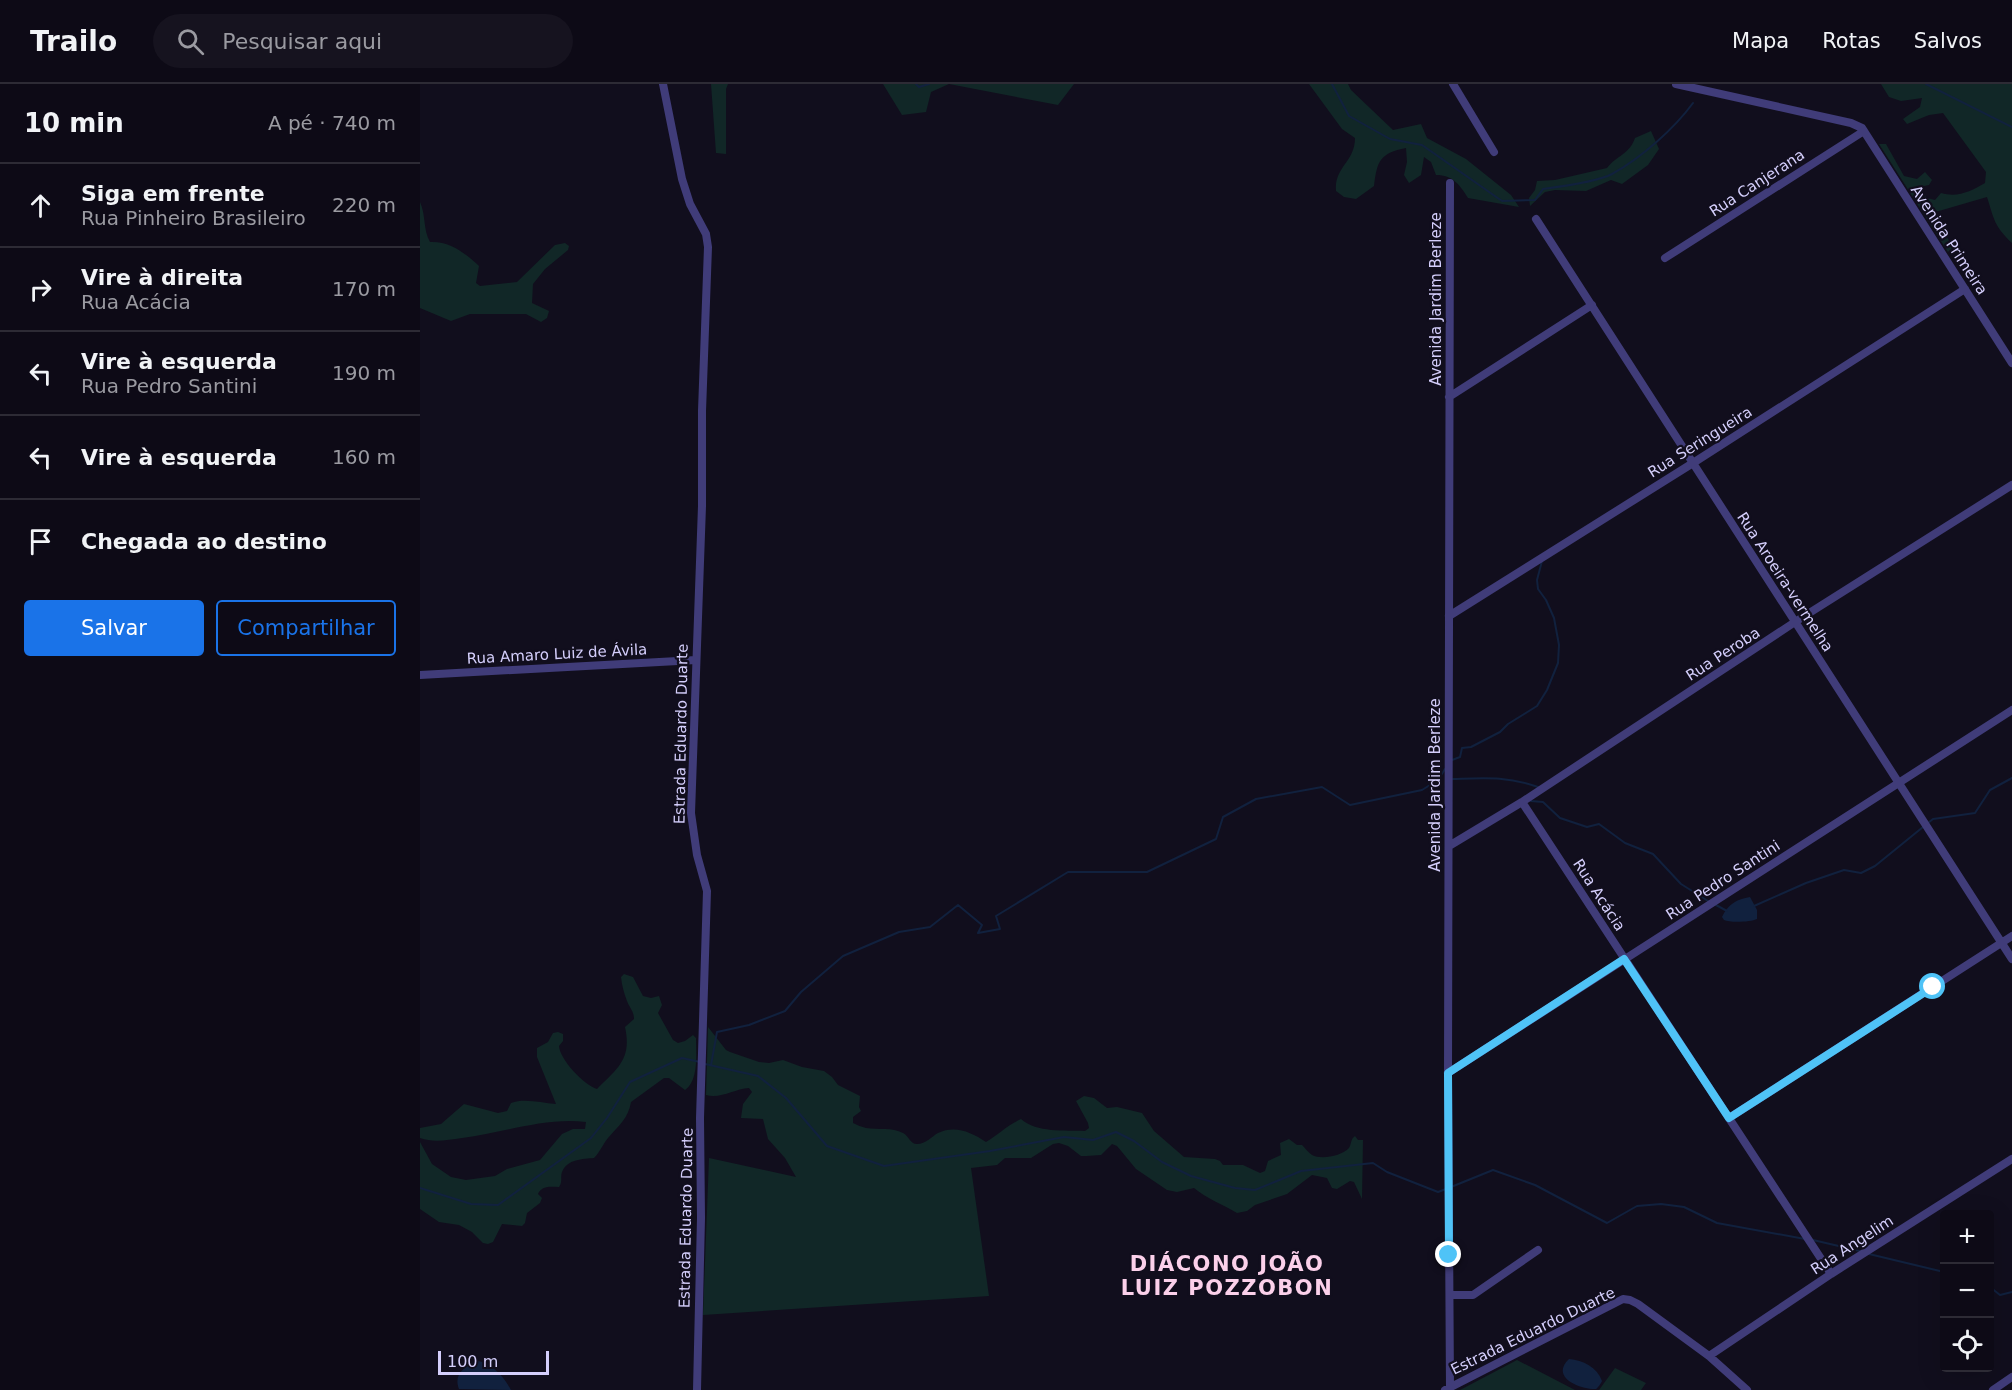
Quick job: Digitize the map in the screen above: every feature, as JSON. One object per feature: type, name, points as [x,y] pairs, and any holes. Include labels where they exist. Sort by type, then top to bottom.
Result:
[{"type":"street","name":"Estrada Eduardo Duarte","points":[[663,84],[682,179],[690,204],[706,234],[708,247],[691,813],[693,837],[707,891],[701,1095],[697,1390]]},
{"type":"street","points":[[1453,84],[1494,152]]},
{"type":"street","points":[[1676,84],[1851,123],[1864,131]]},
{"type":"street","name":"Rua Canjerana","points":[[1665,258],[1864,131]]},
{"type":"street","name":"Avenida Primeira","points":[[1864,131],[2012,363]]},
{"type":"street","name":"Avenida Jardim Berleze","points":[[1448,1388],[1450,1294],[1448,1073],[1450,183]]},
{"type":"street","name":"Rua Aroeira-vermelha","points":[[1536,219],[2012,959]]},
{"type":"street","name":"Rua Seringueira","points":[[1449,616],[1965,289]]},
{"type":"street","points":[[1449,397],[1592,305]]},
{"type":"street","name":"Rua Peroba","points":[[1449,846],[1522,802],[1796,622],[2012,485]]},
{"type":"street","name":"Rua Amaro Luiz de Ávila","points":[[420,675],[696,660]]},
{"type":"street","name":"Rua Pedro Santini","points":[[1448,1073],[2012,710]]},
{"type":"street","name":"Rua Acácia","points":[[1522,802],[1831,1274]]},
{"type":"street","points":[[1729,1118],[2012,936]]},
{"type":"street","name":"Rua Angelim","points":[[1709,1356],[1831,1274],[2012,1160]]},
{"type":"street","points":[[1450,1294],[1473,1295],[1538,1250]]},
{"type":"street","name":"Estrada Eduardo Duarte","points":[[1448,1388],[1623,1299],[1638,1304],[1709,1356],[1747,1390]]},
{"type":"street","points":[[1993,1390],[2008,1380],[2012,1390]]},
{"type":"green space","points":[[711,84],[728,84],[726,89],[726,154],[716,153]]},
{"type":"green space","points":[[883,84],[949,84],[931,92],[926,112],[902,115]]},
{"type":"green space","points":[[949,84],[1074,84],[1058,105]]},
{"type":"green space","points":[[1309,84],[1348,84],[1351,90],[1393,130],[1421,124],[1427,138],[1466,159],[1511,195],[1519,207],[1468,198],[1455,182],[1442,175],[1436,175],[1431,162],[1424,157],[1421,175],[1409,183],[1404,175],[1407,162],[1406,148],[1390,153],[1381,160],[1374,186],[1356,199],[1344,197],[1336,191],[1336,183],[1352,153],[1355,138],[1342,129]]},
{"type":"green space","points":[[1881,84],[2012,84],[2012,243],[1998,227],[1987,197],[1932,213],[1953,247],[1948,252],[1879,144],[1886,144],[1904,176],[1917,179],[1925,172],[1932,180],[1929,185],[1919,187],[1927,198],[1935,200],[1941,193],[1953,195],[1969,191],[1985,183],[1986,172],[1943,113],[1929,115],[1907,124],[1903,119],[1920,107],[1922,98],[1901,101],[1889,97]]},
{"type":"green space","points":[[1651,131],[1659,149],[1648,165],[1622,184],[1611,180],[1586,191],[1545,192],[1530,206],[1529,198],[1535,190],[1537,181],[1555,180],[1607,168],[1630,148],[1635,138]]},
{"type":"green space","points":[[420,202],[430,242],[451,246],[474,261],[479,266],[476,283],[480,286],[517,282],[555,245],[565,243],[569,246],[568,250],[545,269],[533,284],[532,303],[549,311],[547,318],[541,322],[526,314],[470,314],[451,321],[420,308]]},
{"type":"green space","points":[[624,974],[633,977],[643,996],[651,998],[659,996],[662,1005],[658,1013],[673,1040],[678,1043],[693,1035],[696,1038],[695,1073],[689,1086],[685,1090],[669,1078],[664,1078],[631,1102],[625,1117],[594,1158],[576,1160],[568,1164],[562,1172],[559,1187],[547,1187],[540,1191],[538,1194],[542,1198],[540,1203],[527,1213],[525,1223],[522,1226],[502,1224],[493,1242],[483,1243],[472,1232],[459,1225],[439,1222],[420,1209],[420,1142],[432,1164],[451,1177],[466,1180],[495,1176],[507,1169],[540,1160],[562,1134],[573,1129],[585,1129],[586,1122],[571,1121],[524,1126],[446,1140],[420,1138],[420,1128],[441,1124],[464,1104],[498,1113],[507,1111],[511,1103],[516,1102],[556,1104],[537,1057],[537,1048],[548,1042],[553,1033],[563,1034],[563,1041],[559,1046],[568,1065],[586,1083],[597,1089],[622,1062],[627,1047],[625,1027],[634,1019],[621,977]]},
{"type":"green space","points":[[708,1027],[730,1052],[759,1062],[769,1063],[783,1060],[802,1067],[824,1071],[838,1085],[860,1096],[861,1111],[853,1117],[853,1123],[866,1128],[899,1131],[915,1144],[923,1143],[938,1133],[951,1130],[975,1135],[986,1142],[1021,1119],[1043,1129],[1085,1131],[1089,1128],[1088,1123],[1076,1101],[1084,1096],[1094,1098],[1107,1108],[1117,1107],[1142,1113],[1154,1131],[1184,1157],[1215,1159],[1223,1165],[1243,1165],[1260,1173],[1265,1171],[1268,1161],[1281,1155],[1280,1143],[1289,1139],[1297,1145],[1302,1145],[1312,1155],[1326,1157],[1346,1151],[1355,1136],[1358,1140],[1363,1140],[1362,1199],[1354,1182],[1350,1181],[1337,1189],[1332,1188],[1327,1178],[1312,1175],[1287,1194],[1237,1213],[1194,1188],[1177,1192],[1167,1190],[1136,1169],[1117,1146],[1112,1144],[1101,1155],[1081,1156],[1068,1146],[1053,1144],[1031,1158],[1005,1158],[997,1165],[971,1168],[989,1296],[703,1315],[709,1158],[796,1177],[785,1158],[768,1139],[763,1119],[741,1118],[743,1104],[752,1092],[749,1088],[717,1096],[706,1095]]},
{"type":"green space","points":[[1517,1360],[1575,1390],[1460,1390]]},
{"type":"green space","points":[[1615,1368],[1646,1383],[1641,1390],[1599,1390]]},
{"type":"water","points":[[1750,897],[1757,910],[1757,919],[1740,922],[1724,920],[1722,917],[1724,912],[1730,905]]},
{"type":"water","points":[[1569,1359],[1584,1363],[1597,1372],[1602,1381],[1596,1389],[1576,1385],[1565,1377],[1564,1366]]},
{"type":"water","points":[[478,1361],[498,1372],[511,1390],[459,1389],[458,1379],[461,1371]]},
{"type":"waterway","points":[[916,84],[919,87],[929,84]]},
{"type":"waterway","points":[[1332,84],[1349,116],[1390,139],[1422,145],[1502,201],[1535,200],[1543,189],[1612,174],[1656,142],[1693,103]]},
{"type":"waterway","points":[[1926,84],[2012,127]]},
{"type":"waterway","points":[[1452,760],[1460,757],[1462,748],[1471,747],[1500,732],[1508,724],[1537,706],[1547,690],[1558,663],[1559,645],[1554,618],[1538,589],[1537,580],[1542,561]]},
{"type":"waterway","points":[[711,1065],[717,1032],[749,1025],[785,1011],[801,992],[843,956],[899,932],[930,927],[958,905],[982,925],[978,933],[1000,929],[996,916],[1068,872],[1147,872],[1216,839],[1223,817],[1256,799],[1322,787],[1350,805],[1422,790],[1438,780],[1445,769]]},
{"type":"waterway","points":[[1928,823],[1933,819],[1975,813],[1990,790],[2012,778]]},
{"type":"waterway","points":[[1453,779],[1506,779],[1538,787]]},
{"type":"waterway","points":[[1531,799],[1531,801],[1543,802],[1560,818],[1587,827],[1599,824],[1625,843],[1653,854],[1681,884],[1708,901]]},
{"type":"waterway","points":[[1754,906],[1806,883],[1844,870],[1861,873],[1875,866],[1923,827]]},
{"type":"waterway","points":[[1716,905],[1727,911]]},
{"type":"waterway","points":[[420,1188],[471,1204],[498,1205],[591,1138],[630,1082],[682,1058],[700,1062]]},
{"type":"waterway","points":[[705,1064],[758,1076],[786,1098],[827,1146],[884,1166],[990,1151],[1064,1137],[1093,1140],[1116,1132],[1134,1141],[1162,1162],[1191,1176],[1235,1188],[1255,1190],[1301,1171],[1373,1163],[1387,1172],[1438,1192],[1446,1189]]},
{"type":"waterway","points":[[1451,1187],[1493,1170],[1535,1185],[1607,1223],[1637,1206],[1661,1204],[1684,1207],[1717,1223],[1805,1239]]},
{"type":"waterway","points":[[1813,1240],[1860,1251]]},
{"type":"waterway","points":[[1869,1254],[1940,1271]]},
{"type":"waterway","points":[[1994,1290],[2000,1295],[2012,1292]]},
{"type":"district","name":"DIÁCONO JOÃO LUIZ POZZOBON","points":[[1227,1276]]},
{"type":"route","points":[[1449,1255],[1448,1073],[1624,959],[1729,1118],[1933,987]]}]
